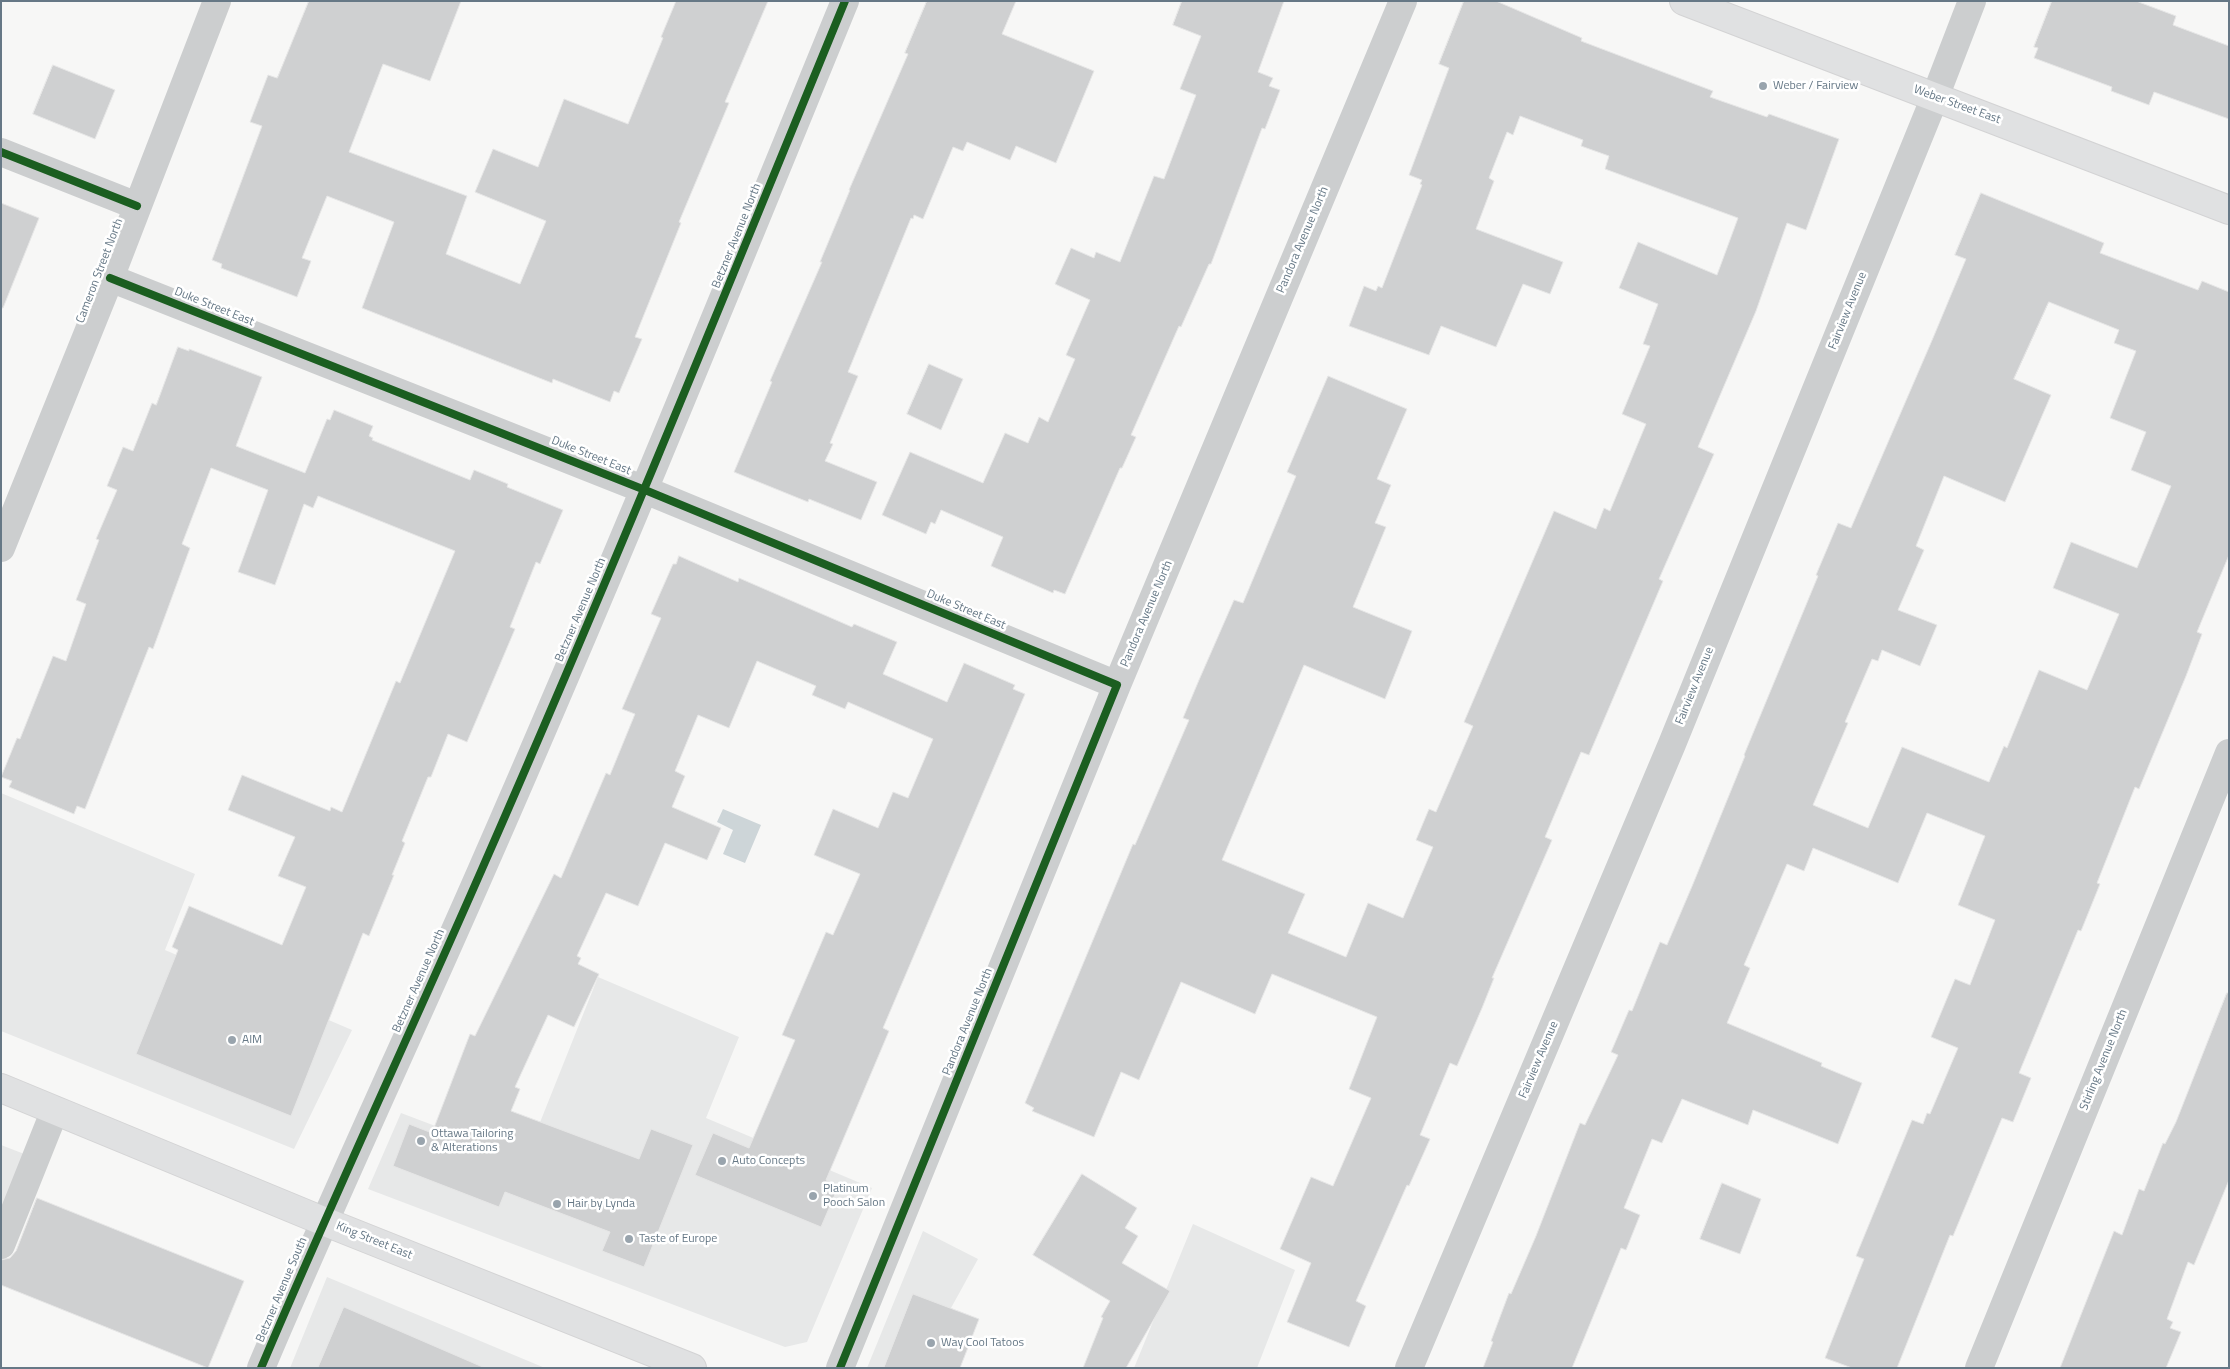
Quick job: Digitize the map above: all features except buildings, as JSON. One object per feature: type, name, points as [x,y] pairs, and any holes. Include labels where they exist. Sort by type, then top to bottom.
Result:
[{"type":"main road","name":"Weber Street East","points":[[1684,1],[2229,210]]},
{"type":"main road","name":"King Street East","points":[[1,1088],[323,1221],[692,1368]]},
{"type":"street","name":"Cameron Street North","points":[[1,548],[110,278],[217,1]]},
{"type":"street","name":"Betzner Avenue North","points":[[323,1221],[477,880],[645,490],[845,1]]},
{"type":"street","name":"Pandora Avenue North","points":[[840,1368],[1117,685],[1402,1]]},
{"type":"street","name":"Fairview Avenue","points":[[1410,1368],[1672,744],[1935,97],[1972,1]]},
{"type":"street","points":[[1,152],[137,206]]},
{"type":"street","name":"Duke Street East","points":[[110,278],[645,490],[1117,685]]},
{"type":"street","name":"Stirling Avenue North","points":[[1980,1368],[2229,753]]},
{"type":"street","points":[[1,1245],[55,1110]]},
{"type":"street","name":"Betzner Avenue South","points":[[261,1368],[323,1221]]},
{"type":"shaded area","points":[[1,793],[195,874],[165,950],[352,1030],[294,1149],[1,1031]]},
{"type":"shaded area","points":[[723,809],[761,825],[745,863],[723,854],[733,830],[717,822]]},
{"type":"shaded area","points":[[598,977],[739,1037],[706,1118],[872,1188],[807,1342],[785,1347],[368,1189],[401,1113],[525,1160]]},
{"type":"shaded area","points":[[1,1145],[45,1162],[1,1272]]},
{"type":"shaded area","points":[[1193,1224],[1295,1270],[1257,1368],[1134,1368]]},
{"type":"shaded area","points":[[923,1231],[978,1259],[951,1308],[979,1319],[960,1368],[867,1368]]},
{"type":"shaded area","points":[[327,1277],[545,1368],[290,1368]]},
{"type":"cycle path","points":[[261,1368],[482,869],[575,653],[845,1]]},
{"type":"cycle path","points":[[1,152],[137,206]]},
{"type":"cycle path","points":[[110,278],[645,490],[1117,685],[840,1368]]},
{"type":"place","name":"Weber / Fairview","points":[[1763,86]]},
{"type":"place","name":"AIM","points":[[232,1040]]},
{"type":"place","name":"Ottawa Tailoring & Alterations","points":[[421,1141]]},
{"type":"place","name":"Auto Concepts","points":[[722,1161]]},
{"type":"place","name":"Platinum Pooch Salon","points":[[813,1196]]},
{"type":"place","name":"Hair by Lynda","points":[[557,1204]]},
{"type":"place","name":"Taste of Europe","points":[[629,1239]]},
{"type":"place","name":"Way Cool Tatoos","points":[[931,1343]]}]
